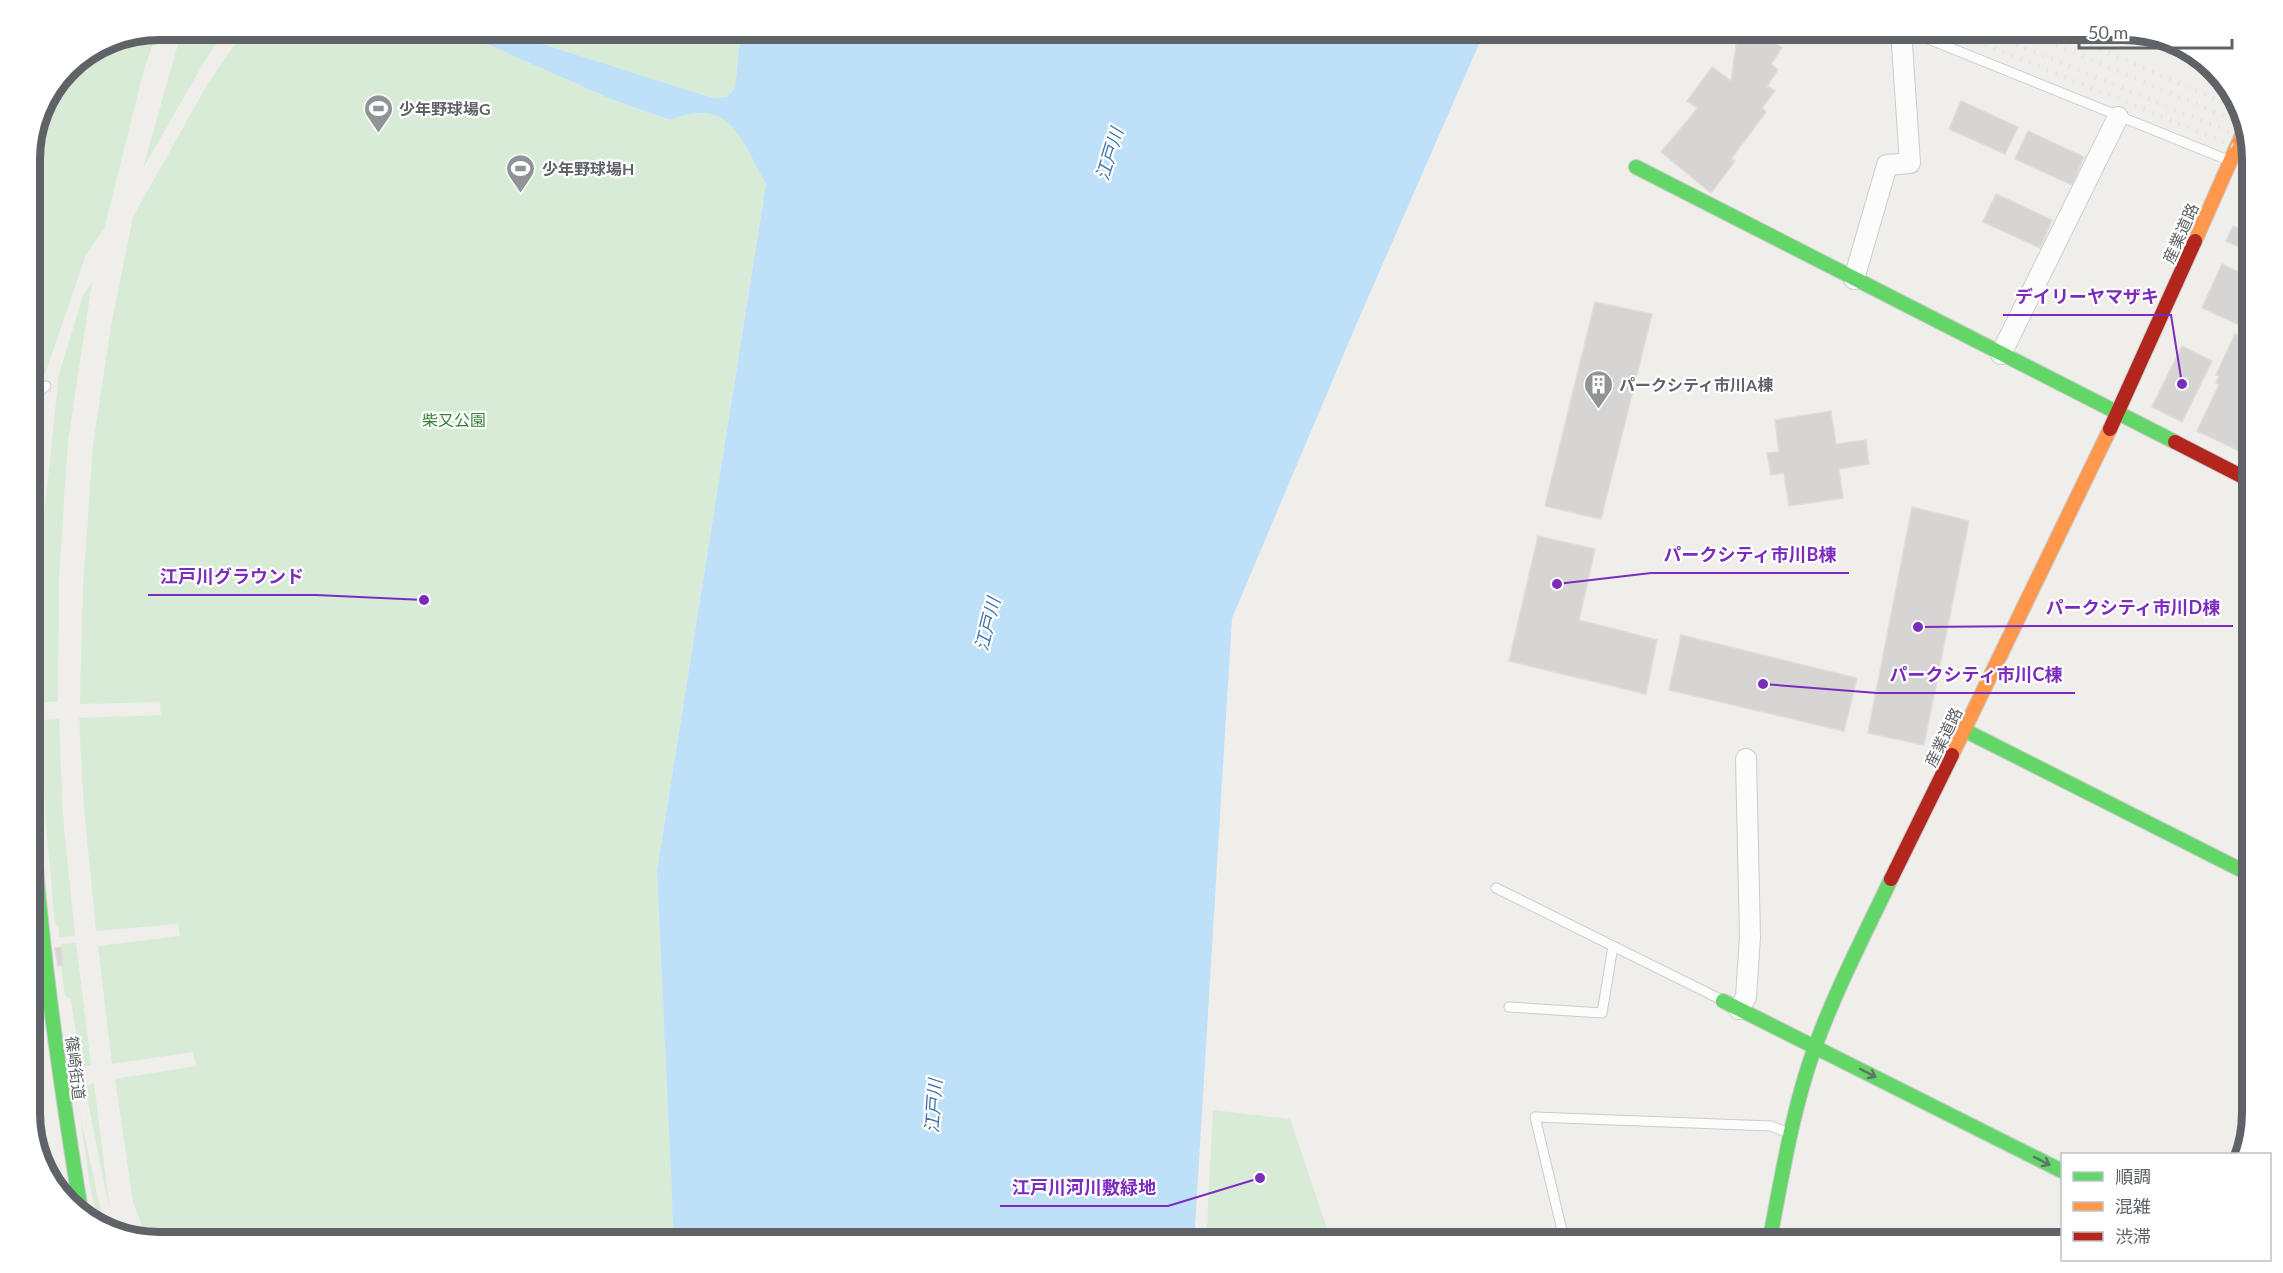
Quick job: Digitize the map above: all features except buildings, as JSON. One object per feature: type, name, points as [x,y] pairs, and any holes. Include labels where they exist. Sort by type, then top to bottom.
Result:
[{"type":"main road","name":"産業道路","points":[[1771,1232],[1790,1133],[1815,1047],[1844,977],[2118,413],[2240,138]]},
{"type":"main road","points":[[1636,167],[2242,476]]},
{"type":"main road","points":[[1965,730],[2242,870]]},
{"type":"main road","name":"篠崎街道","points":[[41,914],[62,1093],[80,1202]]},
{"type":"main road","points":[[1731,1005],[2061,1171]]},
{"type":"street","points":[[1854,279],[1887,165],[1910,163],[1902,40]]},
{"type":"street","points":[[2001,354],[2118,117]]},
{"type":"street","points":[[1731,1005],[1746,997],[1750,937],[1746,759]]},
{"type":"lane","points":[[1930,40],[2230,161]]},
{"type":"lane","points":[[41,390],[46,386]]},
{"type":"lane","points":[[1496,888],[1731,1005]]},
{"type":"lane","points":[[1509,1007],[1602,1013],[1613,946]]},
{"type":"lane","points":[[1562,1232],[1535,1117],[1771,1126],[1790,1133]]},
{"type":"green space","points":[[179,40],[219,40],[206,59],[143,168]]},
{"type":"green space","name":"柴又公園","points":[[238,40],[478,40],[611,99],[669,120],[690,114],[707,113],[721,118],[740,137],[766,183],[657,871],[673,1232],[144,1231],[133,1202],[115,1079],[196,1066],[193,1052],[112,1064],[98,946],[180,936],[178,924],[96,931],[84,809],[79,718],[161,715],[160,702],[80,704],[83,586],[93,445],[111,326],[133,217],[208,83]]},
{"type":"green space","points":[[530,40],[742,40],[739,48],[735,88],[727,97],[713,98]]},
{"type":"green space","points":[[154,41],[144,69],[105,226],[85,257],[45,374],[41,373],[41,152],[45,129],[56,100],[81,70],[100,56],[121,47]]},
{"type":"green space","points":[[92,282],[68,442],[59,578],[58,702],[42,702],[41,571],[44,516],[59,374],[83,296]]},
{"type":"green space","points":[[59,719],[63,818],[75,936],[59,937],[58,925],[55,925],[46,824],[41,720]]},
{"type":"green space","points":[[76,943],[91,1065],[81,1067],[71,999],[65,996],[61,966],[63,965],[61,944]]},
{"type":"green space","points":[[94,1083],[110,1212],[85,1087]]},
{"type":"green space","points":[[1213,1110],[1290,1119],[1328,1232],[1207,1232]]},
{"type":"green space","points":[[80,1114],[102,1218],[96,1214]]},
{"type":"water","name":"江戸川","points":[[478,40],[530,40],[713,98],[727,97],[735,88],[739,48],[742,40],[1481,40],[1353,332],[1232,618],[1195,1232],[673,1232],[657,871],[766,184],[740,137],[720,118],[707,113],[691,114],[670,120],[611,99]]},
{"type":"railway","points":[[1974,40],[2242,149]]},
{"type":"railway","points":[[2005,40],[2240,136]]},
{"type":"railway","points":[[2045,40],[2236,121]]},
{"type":"railway","points":[[2079,40],[2229,105]]},
{"type":"traffic: fast","points":[[1636,167],[2175,442]]},
{"type":"traffic: fast","points":[[1964,730],[2242,870]]},
{"type":"traffic: fast","points":[[1771,1232],[1788,1144],[1815,1047],[1832,1004],[1891,879]]},
{"type":"traffic: fast","points":[[41,918],[64,1105],[80,1202]]},
{"type":"traffic: fast","points":[[1723,1001],[2061,1170]]},
{"type":"traffic: slow","points":[[2195,241],[2240,139]]},
{"type":"traffic: slow","points":[[1952,755],[2110,429]]},
{"type":"traffic: jam","points":[[2110,429],[2195,241]]},
{"type":"traffic: jam","points":[[2175,442],[2242,476]]},
{"type":"traffic: jam","points":[[1891,879],[1952,755]]},
{"type":"place","name":"少年野球場G","points":[[378,134]]},
{"type":"place","name":"少年野球場H","points":[[521,194]]},
{"type":"place","name":"デイリーヤマザキ","points":[[2182,384]]},
{"type":"place","name":"パークシティ市川A棟","points":[[1598,410]]},
{"type":"place","name":"パークシティ市川B棟","points":[[1557,584]]},
{"type":"place","name":"江戸川グラウンド","points":[[424,600]]},
{"type":"place","name":"パークシティ市川D棟","points":[[1918,627]]},
{"type":"place","name":"パークシティ市川C棟","points":[[1763,684]]},
{"type":"place","name":"江戸川河川敷緑地","points":[[1260,1178]]}]
